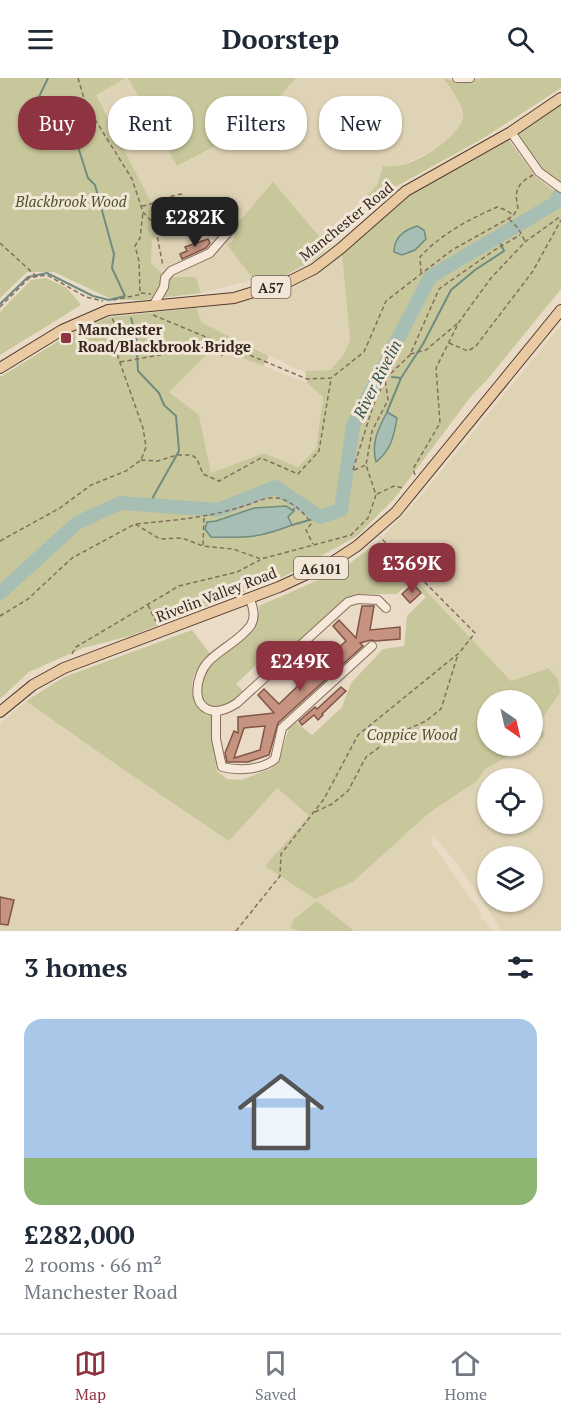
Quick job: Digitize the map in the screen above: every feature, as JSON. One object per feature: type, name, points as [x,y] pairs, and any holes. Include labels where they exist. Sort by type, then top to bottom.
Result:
[{"type":"main road","name":"Manchester Road","points":[[0,368],[62,330],[109,306],[152,306],[234,298],[290,281],[314,269],[340,249],[406,191],[511,132],[561,98]]},
{"type":"main road","name":"Rivelin Valley Road","points":[[0,712],[33,685],[64,668],[249,598],[340,558],[375,532],[416,487],[561,310]]},
{"type":"street","points":[[457,78],[470,78]]},
{"type":"street","points":[[511,132],[539,172],[558,186]]},
{"type":"street","points":[[152,306],[168,274],[210,254],[230,230]]},
{"type":"street","points":[[216,711],[202,703],[197,691],[197,680],[207,663],[251,625],[254,612],[249,598]]},
{"type":"street","points":[[216,711],[237,703],[348,602],[358,599],[378,600],[386,608]]},
{"type":"street","points":[[216,711],[217,746],[222,767],[238,770],[268,764],[274,759],[282,728],[372,646]]},
{"type":"path","points":[[78,78],[86,105],[132,179],[143,212],[155,225],[162,264],[168,274]]},
{"type":"path","points":[[152,306],[150,314],[307,380],[332,378],[364,352],[386,302],[452,250],[513,216],[518,208],[515,190],[519,183],[539,172]]},
{"type":"path","points":[[141,206],[177,194],[185,194]]},
{"type":"path","points":[[421,274],[420,257],[433,243],[468,219],[497,207],[513,216]]},
{"type":"path","points":[[140,292],[139,261],[135,246],[140,238],[143,212]]},
{"type":"path","points":[[376,495],[394,486],[416,487],[412,469],[440,423],[436,368],[459,322],[491,278],[525,242],[561,216]]},
{"type":"path","points":[[508,219],[518,228],[525,242]]},
{"type":"path","points":[[448,343],[468,351],[476,345],[533,271],[561,220]]},
{"type":"path","points":[[366,465],[353,470],[373,406],[386,379],[410,355],[439,288],[520,235]]},
{"type":"path","points":[[0,243],[36,277]]},
{"type":"path","points":[[0,307],[29,278],[47,275],[86,297],[109,306],[119,333],[117,344],[120,362],[143,428],[146,447],[141,460],[126,471],[91,485],[82,494],[41,520],[0,541]]},
{"type":"path","points":[[109,306],[114,300],[138,295],[140,292],[158,295]]},
{"type":"path","points":[[410,355],[426,350],[459,322]]},
{"type":"path","points":[[216,342],[222,356]]},
{"type":"path","points":[[120,362],[217,345]]},
{"type":"path","points":[[141,460],[158,461],[167,457],[192,455],[197,459],[203,474],[219,482],[261,458],[298,474],[319,451],[332,378]]},
{"type":"path","points":[[64,668],[76,647],[178,586],[237,572],[261,559],[351,535],[368,518],[376,495],[366,465],[372,431],[388,400],[386,379]]},
{"type":"path","points":[[1,616],[28,599],[72,558],[135,524],[204,517],[277,498],[293,505],[308,518],[311,524],[306,530],[314,545]]},
{"type":"path","points":[[203,546],[204,517]]},
{"type":"path","points":[[135,524],[160,539],[182,538],[203,546],[233,549],[261,559]]},
{"type":"path","points":[[236,931],[280,876],[281,854],[324,799],[358,735],[459,653],[475,633],[375,532]]},
{"type":"path","points":[[147,604],[160,631]]},
{"type":"path","points":[[313,813],[332,804],[348,791],[366,757],[397,734],[426,721],[441,709],[459,653]]},
{"type":"shaded area","points":[[128,78],[138,96],[108,96],[108,126],[96,95]]},
{"type":"shaded area","points":[[296,78],[443,78],[458,99],[463,117],[458,131],[436,148],[403,165],[383,166],[377,185],[324,243],[273,183],[228,245],[253,280],[201,293],[196,277],[166,277],[151,263],[152,240],[117,150],[169,150],[178,166],[208,150],[307,150],[307,96],[280,96]]},
{"type":"shaded area","points":[[417,226],[424,230],[426,239],[415,250],[402,255],[394,252],[396,242],[401,235]]},
{"type":"shaded area","points":[[342,254],[350,340],[344,354],[329,370],[297,369],[201,322],[196,308],[268,297],[301,284]]},
{"type":"shaded area","points":[[561,325],[561,931],[502,931],[489,912],[543,912],[543,846],[477,846],[477,894],[433,834],[432,844],[477,907],[477,912],[481,913],[480,918],[493,931],[354,931],[317,901],[300,931],[0,931],[0,724],[26,701],[115,764],[277,788],[309,816],[354,881],[429,813],[477,781],[477,834],[543,834],[543,768],[486,768],[511,756],[543,756],[543,738],[545,737],[543,714],[558,679],[549,668],[511,681],[379,541],[419,498]]},
{"type":"shaded area","points":[[214,347],[307,383],[323,397],[316,449],[298,467],[264,453],[211,473],[199,415],[169,392]]},
{"type":"shaded area","points":[[387,412],[397,418],[395,431],[388,448],[376,462],[375,442]]},
{"type":"shaded area","points":[[286,506],[294,511],[288,517],[292,525],[261,535],[211,537],[205,529],[207,522],[254,508]]},
{"type":"green space","name":"Blackbrook Wood","points":[[0,78],[126,78],[96,95],[108,118],[108,150],[124,150],[165,230],[152,240],[151,263],[166,277],[196,277],[201,293],[143,300],[113,300],[54,272],[27,272],[0,298]]},
{"type":"green space","points":[[128,78],[296,78],[280,96],[205,96],[205,150],[208,150],[177,166],[168,150],[193,150],[193,96],[138,96]]},
{"type":"green space","points":[[443,78],[456,81],[485,78],[561,78],[561,88],[482,139],[397,186],[317,258],[286,275],[257,284],[227,245],[234,239],[235,226],[273,182],[324,242],[377,185],[383,166],[402,165],[419,159],[456,131],[463,116],[461,106]]},
{"type":"green space","points":[[561,104],[561,182],[542,171],[518,134]]},
{"type":"green space","points":[[509,140],[536,177],[561,196],[561,289],[487,380],[472,395],[394,499],[357,536],[283,577],[130,636],[83,648],[29,672],[0,699],[0,377],[83,326],[110,317],[196,308],[201,322],[269,356],[263,366],[214,347],[169,392],[199,415],[211,473],[264,453],[298,467],[316,449],[323,397],[307,383],[305,371],[330,370],[344,354],[350,340],[342,254],[407,197]]},
{"type":"green space","points":[[46,278],[67,288],[81,305],[0,355],[0,312],[31,280]]},
{"type":"green space","name":"Coppice Wood","points":[[379,541],[511,681],[549,668],[558,679],[560,693],[543,717],[543,690],[477,690],[477,756],[509,756],[486,768],[477,768],[477,781],[429,813],[354,881],[315,899],[265,866],[309,816],[277,788],[229,841],[26,701],[64,677],[192,630],[211,655],[200,665],[192,683],[197,704],[206,672],[220,655],[254,627],[259,606],[341,570]],"holes":[[[410,581],[426,597],[407,616],[404,646],[383,649],[351,683],[342,707],[312,735],[296,722],[289,727],[279,762],[270,769],[241,780],[227,779],[217,771],[212,739],[218,707],[232,702],[243,691],[236,684],[257,664],[273,666],[348,598],[357,594],[397,594]]]},
{"type":"green space","points":[[317,901],[354,931],[300,931],[290,928],[294,919]]},
{"type":"building","points":[[208,239],[210,243],[206,248],[182,259],[180,254],[187,251],[185,247]]},
{"type":"building","points":[[413,584],[421,593],[410,603],[402,594]]},
{"type":"building","points":[[362,606],[374,606],[370,630],[400,627],[400,639],[371,640],[360,643],[363,646],[278,723],[269,755],[248,762],[227,762],[225,753],[234,731],[238,733],[238,717],[274,713],[258,695],[264,689],[279,704],[303,681],[300,679],[318,661],[321,664],[346,641],[333,626],[339,620],[356,638]],"holes":[[[265,726],[260,750],[234,758],[244,728]]]},
{"type":"building","points":[[341,687],[346,691],[318,720],[314,715],[302,725],[299,721],[315,707],[317,709]]},
{"type":"building","points":[[0,897],[14,900],[8,925],[0,924]]},
{"type":"waterway","points":[[0,304],[28,277],[47,273],[93,296],[109,300],[125,296],[112,268],[114,254],[95,185],[88,178],[77,144],[51,130],[36,103],[48,78]]},
{"type":"waterway","name":"River Rivelin","points":[[0,593],[77,523],[120,503],[218,510],[275,487],[320,517],[341,510],[353,426],[430,277],[555,203],[561,192]]},
{"type":"waterway","points":[[392,377],[401,378],[423,344],[451,290],[475,270],[504,251],[497,236]]},
{"type":"waterway","points":[[131,318],[136,335],[138,371],[159,393],[164,405],[176,416],[179,451],[153,497],[155,505]]},
{"type":"waterway","points":[[387,412],[401,378]]},
{"type":"waterway","points":[[293,510],[299,503]]},
{"type":"waterway","points":[[292,525],[320,517]]},
{"type":"place","name":"Manchester Road/Blackbrook Bridge","points":[[66,338]]}]
